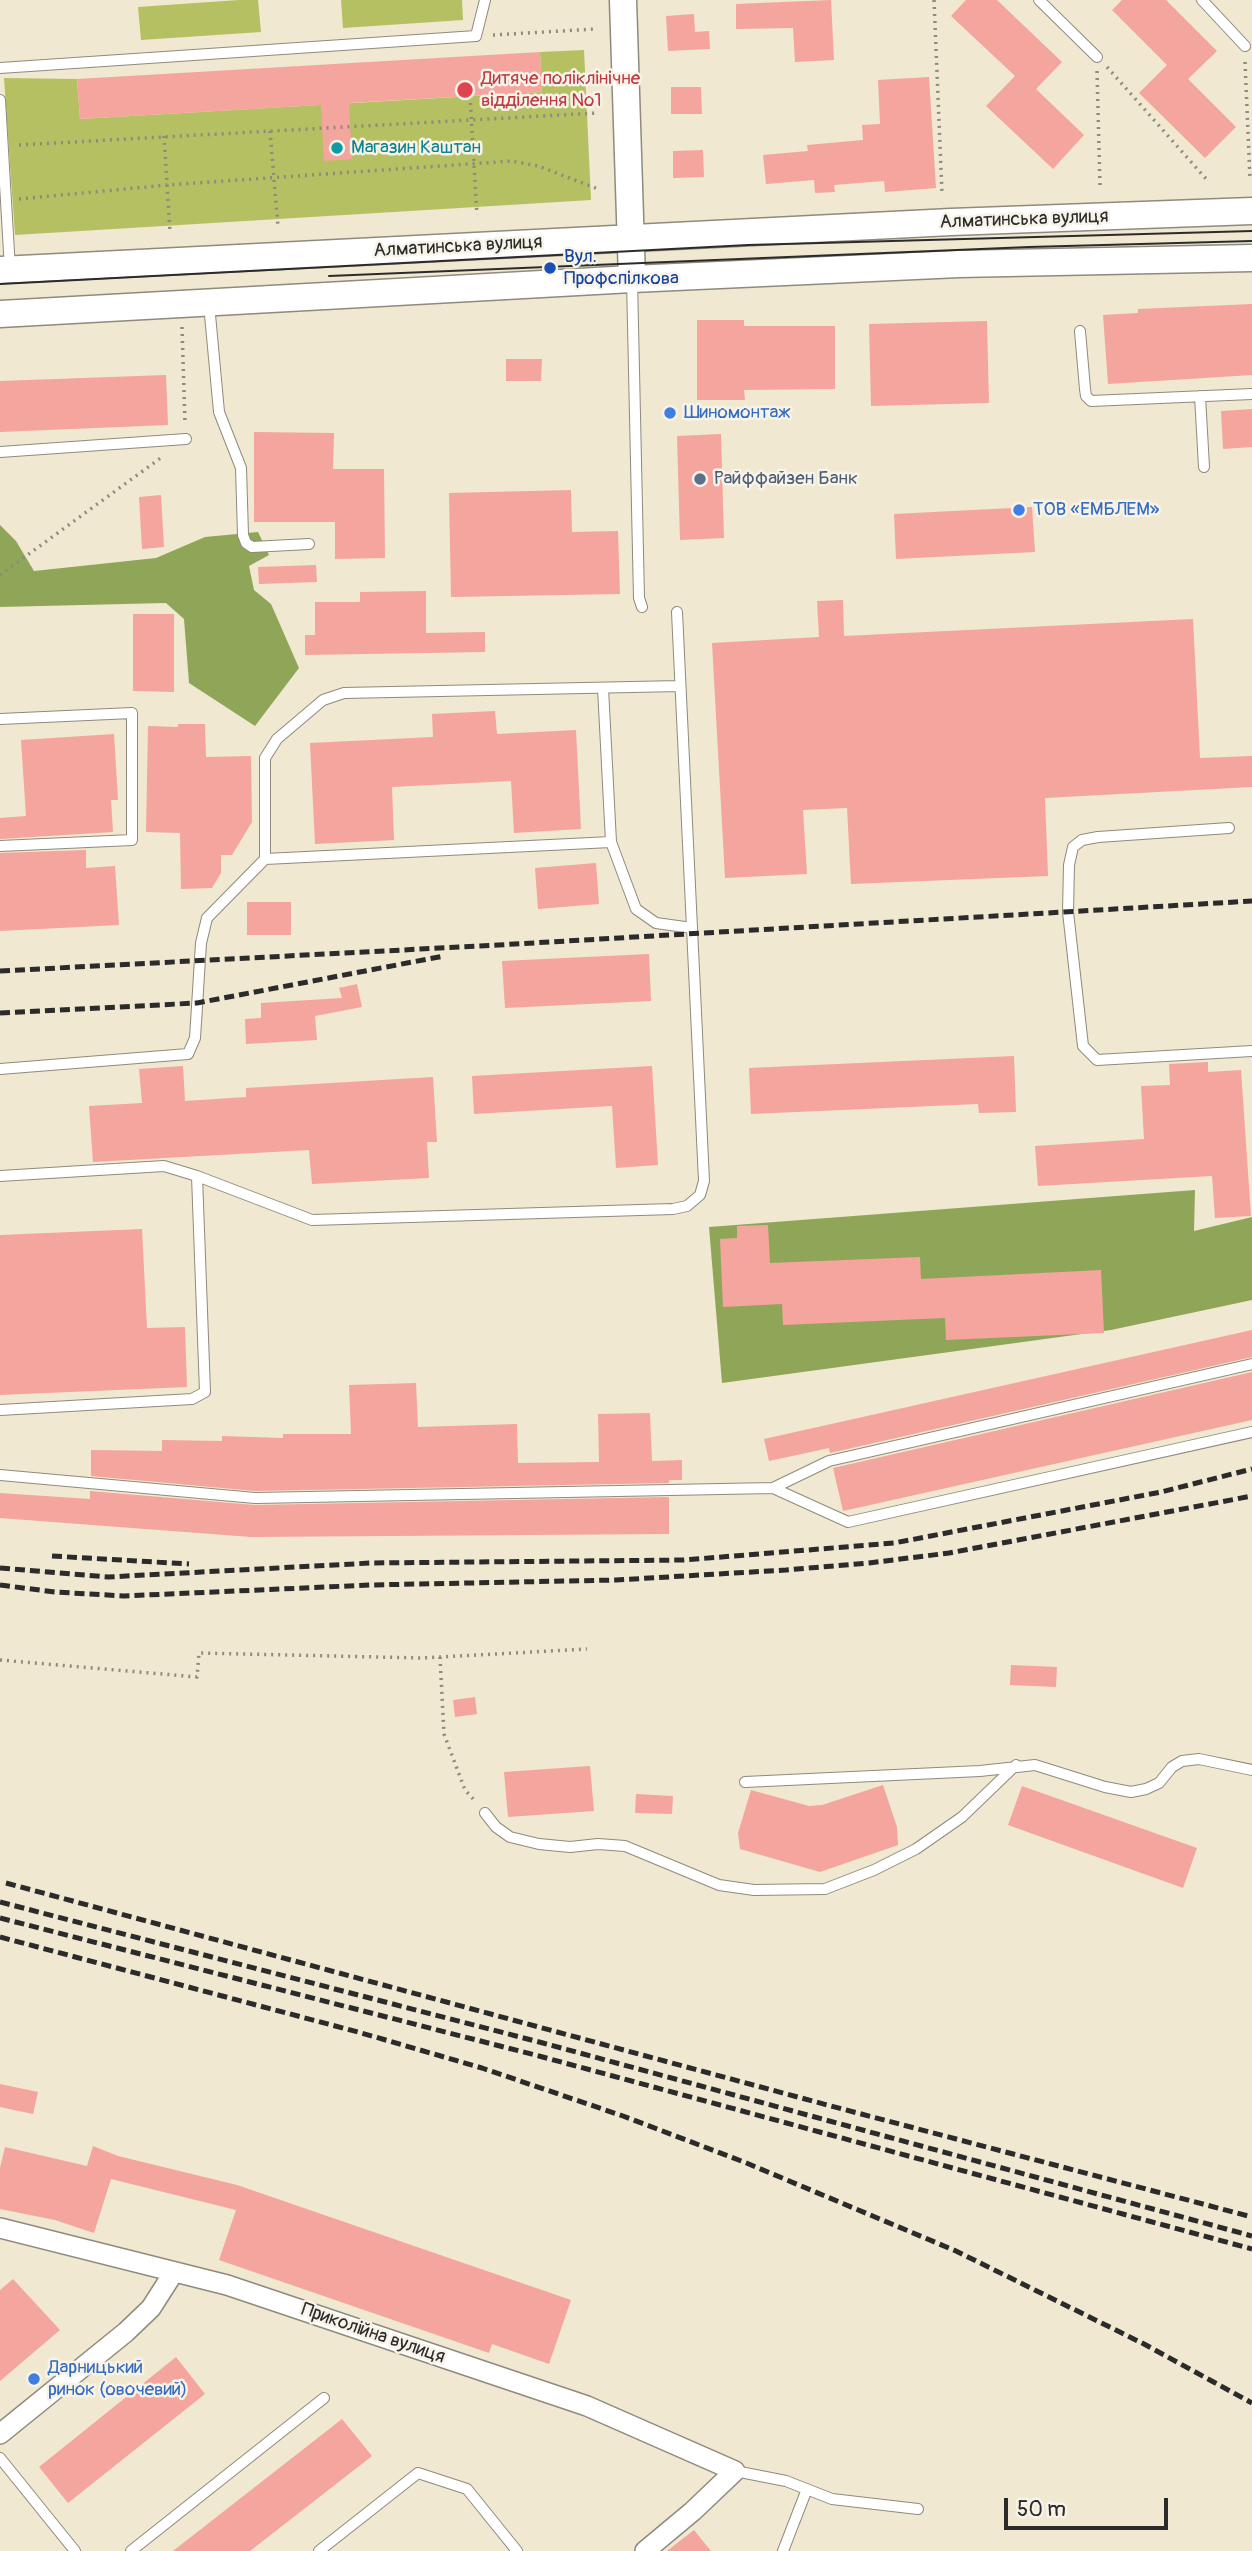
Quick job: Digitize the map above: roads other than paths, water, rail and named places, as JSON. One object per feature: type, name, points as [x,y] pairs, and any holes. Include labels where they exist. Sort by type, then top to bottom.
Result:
[{"type":"street","points":[[623,0],[632,279]]},
{"type":"street","name":"Алматинська вулиця","points":[[5,270],[631,238],[1252,211]]},
{"type":"street","points":[[0,314],[959,264],[1252,258]]},
{"type":"street","name":"Приколійна вулиця","points":[[0,2228],[227,2285],[587,2406],[735,2471]]},
{"type":"street","points":[[0,2434],[126,2332],[151,2308],[174,2272]]},
{"type":"street","points":[[645,2551],[735,2471]]},
{"type":"lane","points":[[0,68],[476,36],[485,0]]},
{"type":"lane","points":[[1039,0],[1097,57]]},
{"type":"lane","points":[[1202,0],[1245,46]]},
{"type":"lane","points":[[0,100],[7,200],[5,270]]},
{"type":"lane","points":[[632,279],[639,598],[642,607]]},
{"type":"lane","points":[[208,304],[219,412],[241,468],[243,535],[252,547],[309,544]]},
{"type":"lane","points":[[1080,331],[1086,396],[1091,401],[1252,394]]},
{"type":"lane","points":[[1200,396],[1204,467]]},
{"type":"lane","points":[[0,452],[186,439]]},
{"type":"lane","points":[[0,1175],[164,1166],[312,1220],[673,1209],[687,1206],[699,1195],[704,1181],[677,612]]},
{"type":"lane","points":[[265,859],[265,758],[277,739],[323,700],[344,693],[680,686]]},
{"type":"lane","points":[[603,688],[611,842],[636,909],[656,923],[692,928]]},
{"type":"lane","points":[[0,719],[132,713],[132,840],[0,846]]},
{"type":"lane","points":[[1229,828],[1082,840],[1073,847],[1069,864],[1068,912],[1083,1046],[1097,1060],[1252,1051]]},
{"type":"lane","points":[[0,1069],[188,1054],[195,1038],[201,943],[207,918],[265,859],[611,842]]},
{"type":"lane","points":[[0,1410],[192,1399],[205,1392],[197,1176]]},
{"type":"lane","points":[[0,1475],[255,1498],[773,1488],[829,1461],[1252,1364]]},
{"type":"lane","points":[[773,1488],[848,1522],[1252,1432]]},
{"type":"lane","points":[[745,1782],[980,1771],[1035,1765],[1130,1792],[1159,1783],[1172,1767],[1182,1761],[1199,1759],[1252,1770]]},
{"type":"lane","points":[[485,1813],[496,1827],[510,1837],[569,1847],[598,1844],[625,1846],[719,1885],[754,1890],[825,1889],[874,1870],[916,1849],[962,1817],[1017,1765]]},
{"type":"lane","points":[[131,2551],[324,2398]]},
{"type":"lane","points":[[0,2458],[75,2551]]},
{"type":"lane","points":[[735,2471],[786,2481],[832,2499],[918,2509]]},
{"type":"lane","points":[[319,2551],[418,2473],[467,2489],[517,2551]]},
{"type":"lane","points":[[783,2551],[807,2489]]},
{"type":"tram line","points":[[0,284],[748,245],[1252,231]]},
{"type":"tram line","points":[[329,276],[1029,247],[1252,241]]},
{"type":"railway","points":[[0,971],[1252,901]]},
{"type":"railway","points":[[0,1013],[197,1003],[444,956]]},
{"type":"railway","points":[[0,1568],[108,1577],[371,1563],[684,1560],[894,1543],[1161,1492],[1252,1469]]},
{"type":"railway","points":[[0,1585],[55,1592],[124,1596],[370,1585],[616,1580],[786,1570],[949,1553],[1252,1496]]},
{"type":"railway","points":[[52,1556],[189,1564]]},
{"type":"railway","points":[[6,1883],[1252,2217]]},
{"type":"railway","points":[[0,1902],[543,2043],[1252,2236]]},
{"type":"railway","points":[[0,1918],[539,2056],[1252,2249]]},
{"type":"railway","points":[[0,1937],[358,2032],[482,2068],[623,2116],[744,2162],[956,2251],[1144,2344],[1252,2403]]},
{"type":"place","name":"Дитяче поліклінічне відділення №1","points":[[465,90]]},
{"type":"place","name":"Магазин Каштан","points":[[337,148]]},
{"type":"place","name":"Вул. Профспілкова","points":[[550,268]]},
{"type":"place","name":"Шиномонтаж","points":[[670,413]]},
{"type":"place","name":"Райффайзен Банк","points":[[700,479]]},
{"type":"place","name":"ТОВ «ЕМБЛЕМ»","points":[[1019,510]]},
{"type":"place","name":"Дарницький ринок (овочевий)","points":[[34,2379]]}]
